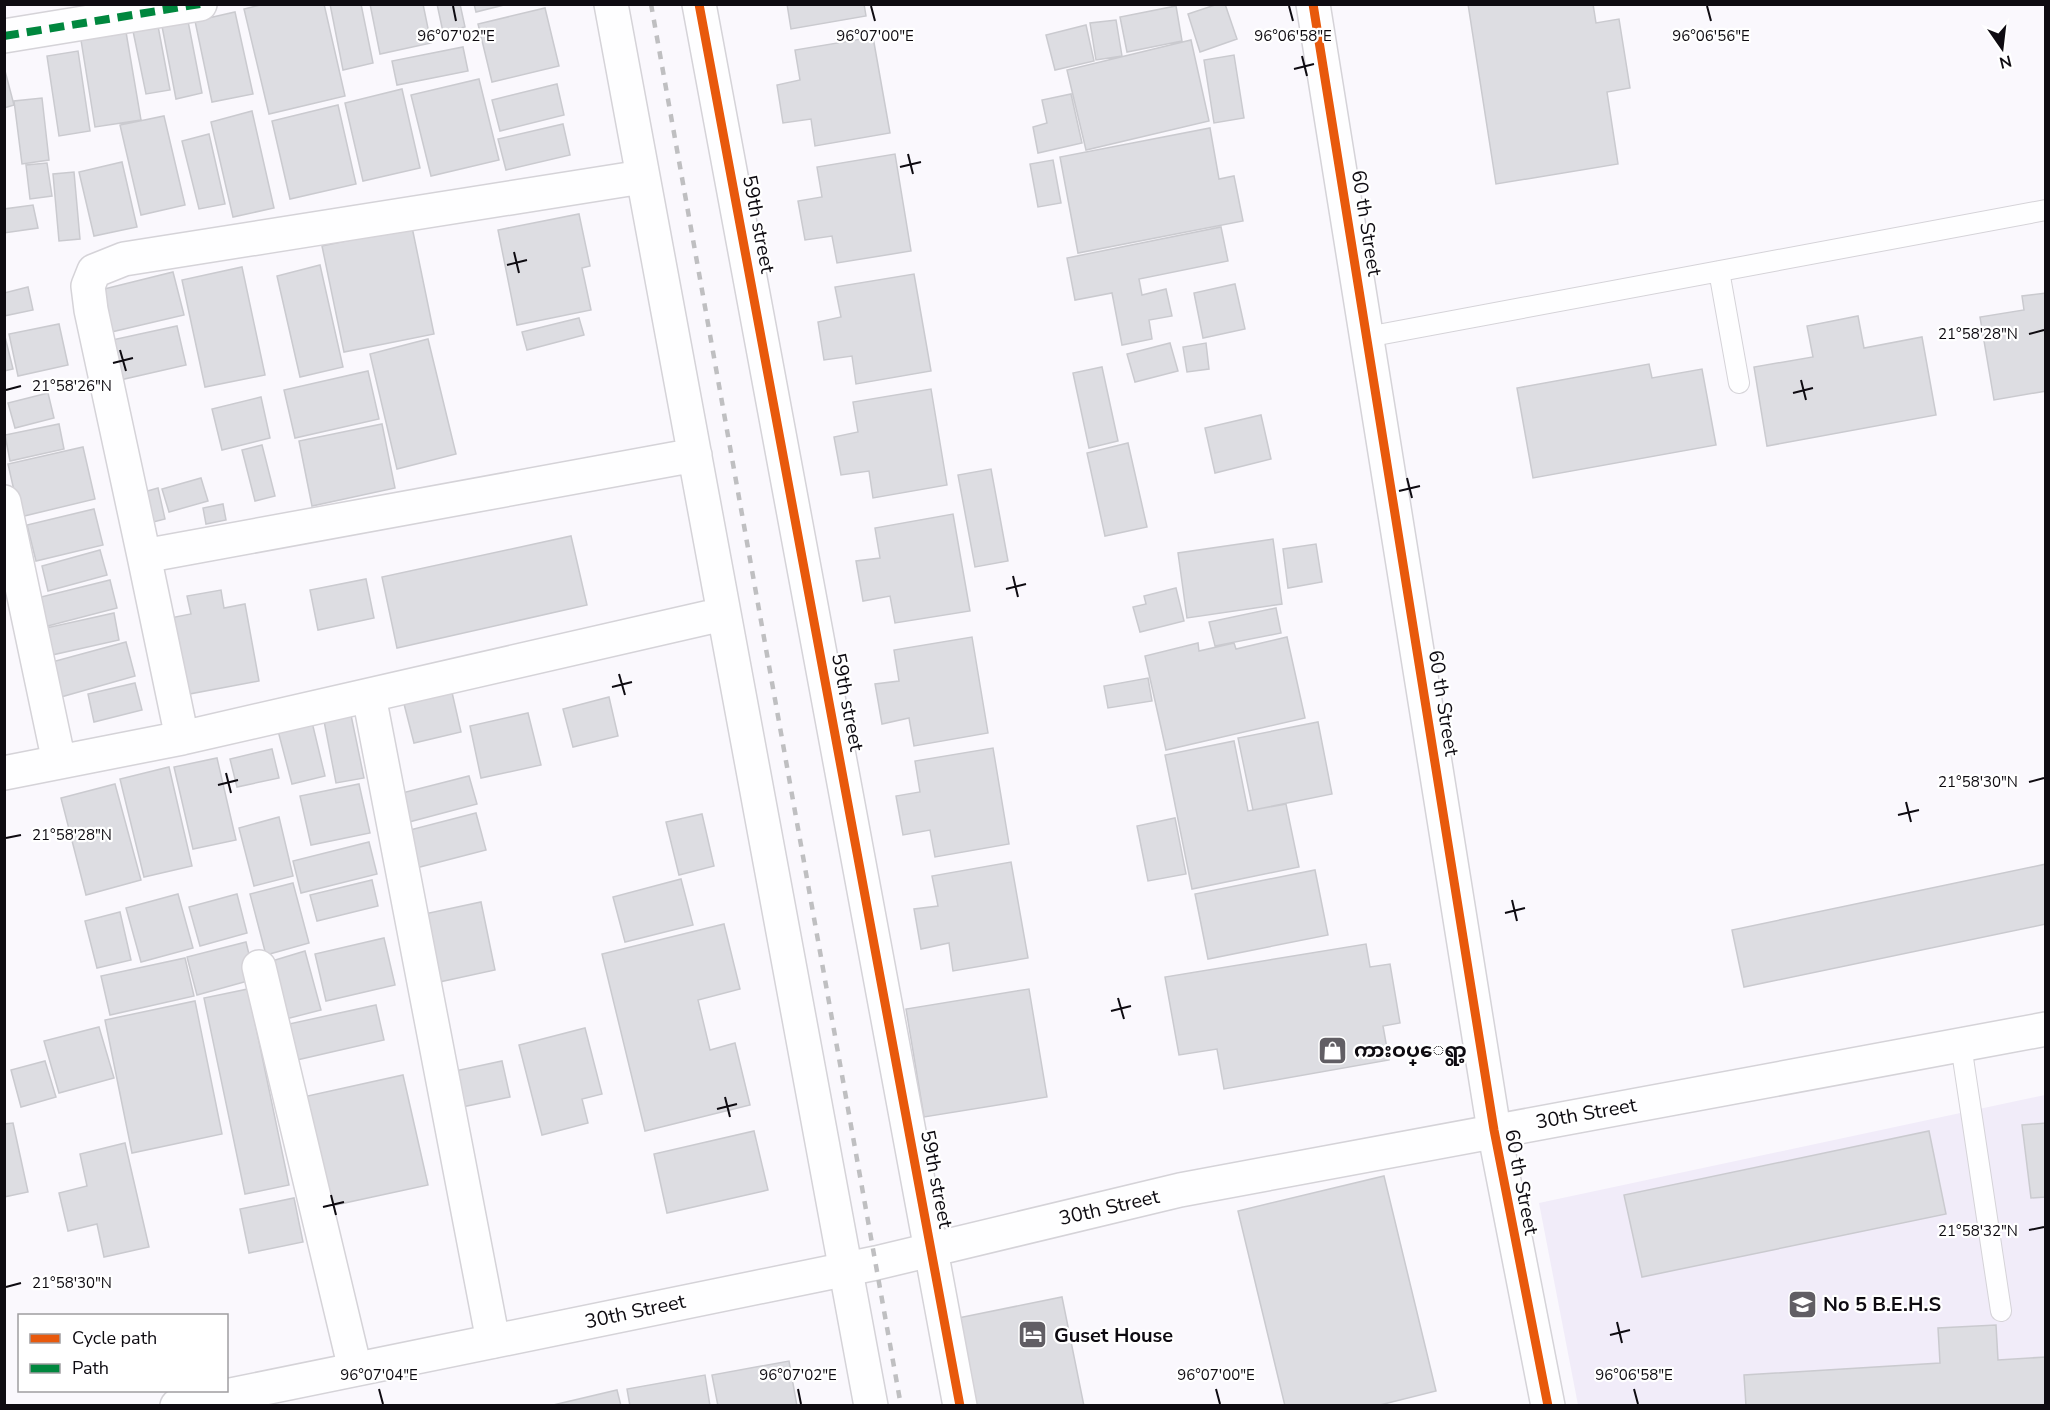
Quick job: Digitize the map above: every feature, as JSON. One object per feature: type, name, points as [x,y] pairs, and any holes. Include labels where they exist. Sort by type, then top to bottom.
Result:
[{"type":"street","points":[[4,36],[200,4]]},
{"type":"street","points":[[611,4],[871,1406]]},
{"type":"street","name":"59th street","points":[[699,4],[960,1406]]},
{"type":"street","name":"60 th Street","points":[[1313,4],[1494,1130],[1548,1406]]},
{"type":"street","points":[[182,738],[91,310],[88,286],[94,271],[124,259],[642,177]]},
{"type":"street","points":[[144,556],[695,455]]},
{"type":"street","points":[[4,502],[59,762]]},
{"type":"street","points":[[4,773],[182,738],[723,614]]},
{"type":"street","points":[[369,696],[493,1341]]},
{"type":"street","points":[[259,967],[355,1369]]},
{"type":"street","name":"30th Street","points":[[177,1406],[845,1268],[1179,1190],[2046,1029]]},
{"type":"lane","points":[[1367,337],[2046,210]]},
{"type":"lane","points":[[1719,271],[1739,383]]},
{"type":"lane","points":[[1961,1045],[2001,1311]]},
{"type":"shaded area","name":"No 5 B.E.H.S","points":[[2045,1095],[2045,1405],[1578,1405],[1539,1203]]},
{"type":"building","points":[[264,4],[324,4],[345,96],[269,114],[244,9]]},
{"type":"building","points":[[330,4],[361,4],[373,63],[343,70]]},
{"type":"building","points":[[370,4],[423,4],[431,43],[380,54]]},
{"type":"building","points":[[437,4],[460,4],[465,27],[443,32]]},
{"type":"building","points":[[474,4],[508,4],[476,12]]},
{"type":"building","points":[[787,4],[864,4],[866,16],[791,29]]},
{"type":"building","points":[[1218,4],[1225,4],[1237,39],[1200,52],[1188,14]]},
{"type":"building","points":[[1468,4],[1593,4],[1596,23],[1619,19],[1630,88],[1607,92],[1618,164],[1496,184]]},
{"type":"building","points":[[1176,6],[1182,41],[1127,52],[1120,17]]},
{"type":"building","points":[[545,8],[559,66],[492,82],[478,24]]},
{"type":"building","points":[[235,12],[253,94],[212,102],[195,21]]},
{"type":"building","points":[[187,16],[202,93],[176,99],[161,21]]},
{"type":"building","points":[[1116,20],[1122,56],[1096,60],[1090,23]]},
{"type":"building","points":[[1086,25],[1094,61],[1055,70],[1046,35]]},
{"type":"building","points":[[158,26],[170,90],[146,94],[133,31]]},
{"type":"building","points":[[126,32],[141,120],[95,127],[81,40]]},
{"type":"building","points":[[873,37],[890,133],[815,146],[811,119],[783,123],[777,85],[800,80],[795,50]]},
{"type":"building","points":[[1191,40],[1209,121],[1086,150],[1067,70]]},
{"type":"building","points":[[463,47],[468,71],[397,85],[392,61]]},
{"type":"building","points":[[78,51],[90,131],[59,136],[47,56]]},
{"type":"building","points":[[1234,55],[1244,118],[1214,123],[1204,60]]},
{"type":"building","points":[[4,67],[14,105],[4,108]]},
{"type":"building","points":[[479,79],[499,160],[431,176],[411,95]]},
{"type":"building","points":[[557,84],[564,115],[500,131],[492,100]]},
{"type":"building","points":[[402,89],[420,168],[363,181],[345,103]]},
{"type":"building","points":[[1071,94],[1082,143],[1038,153],[1033,127],[1047,123],[1042,100]]},
{"type":"building","points":[[42,98],[49,160],[22,164],[14,101]]},
{"type":"building","points":[[338,105],[356,184],[290,199],[272,121]]},
{"type":"building","points":[[252,111],[274,208],[233,217],[211,122]]},
{"type":"building","points":[[164,116],[185,205],[141,215],[120,125]]},
{"type":"building","points":[[563,124],[570,155],[506,170],[498,139]]},
{"type":"building","points":[[1210,128],[1219,179],[1234,176],[1243,221],[1078,253],[1060,157]]},
{"type":"building","points":[[209,134],[225,204],[199,209],[182,141]]},
{"type":"building","points":[[895,154],[911,251],[837,263],[832,236],[805,240],[798,201],[822,197],[817,167]]},
{"type":"building","points":[[1053,160],[1061,203],[1038,207],[1030,164]]},
{"type":"building","points":[[122,162],[137,227],[94,236],[79,172]]},
{"type":"building","points":[[47,163],[52,196],[30,199],[26,165]]},
{"type":"building","points":[[74,172],[80,239],[59,241],[53,174]]},
{"type":"building","points":[[33,205],[38,228],[4,233],[4,209]]},
{"type":"building","points":[[579,214],[590,266],[582,268],[591,310],[517,325],[498,230]]},
{"type":"building","points":[[412,227],[434,334],[344,352],[322,246]]},
{"type":"building","points":[[1221,227],[1228,261],[1139,279],[1142,295],[1166,289],[1172,316],[1149,320],[1152,339],[1122,345],[1112,293],[1075,300],[1067,258]]},
{"type":"building","points":[[320,265],[343,367],[300,377],[277,276]]},
{"type":"building","points":[[242,267],[265,375],[205,387],[182,280]]},
{"type":"building","points":[[173,272],[184,315],[107,333],[96,291]]},
{"type":"building","points":[[914,274],[931,371],[856,384],[852,356],[824,360],[818,322],[841,317],[835,287]]},
{"type":"building","points":[[1235,284],[1245,329],[1203,338],[1194,293]]},
{"type":"building","points":[[28,287],[33,310],[4,316],[4,293]]},
{"type":"building","points":[[2046,293],[2046,391],[1994,400],[1980,317],[2024,310],[2022,296]]},
{"type":"building","points":[[1858,316],[1864,348],[1922,337],[1936,415],[1767,446],[1754,367],[1813,357],[1807,326]]},
{"type":"building","points":[[579,318],[584,335],[527,350],[522,332]]},
{"type":"building","points":[[59,324],[68,365],[18,376],[9,334]]},
{"type":"building","points":[[177,326],[186,365],[120,380],[112,340]]},
{"type":"building","points":[[4,333],[13,369],[4,371]]},
{"type":"building","points":[[428,339],[456,454],[397,469],[370,354]]},
{"type":"building","points":[[1170,343],[1178,371],[1135,382],[1127,354]]},
{"type":"building","points":[[1206,343],[1209,369],[1187,372],[1183,347]]},
{"type":"building","points":[[1649,364],[1652,378],[1702,369],[1716,445],[1533,478],[1517,388]]},
{"type":"building","points":[[1102,367],[1118,441],[1089,448],[1073,373]]},
{"type":"building","points":[[368,371],[379,419],[295,438],[284,390]]},
{"type":"building","points":[[931,389],[947,485],[873,498],[869,471],[841,475],[834,437],[858,432],[853,402]]},
{"type":"building","points":[[48,393],[54,418],[15,428],[8,403]]},
{"type":"building","points":[[261,397],[270,438],[222,450],[212,409]]},
{"type":"building","points":[[1261,415],[1271,459],[1215,473],[1205,428]]},
{"type":"building","points":[[59,424],[64,449],[10,461],[5,435]]},
{"type":"building","points":[[382,424],[395,488],[312,506],[299,441]]},
{"type":"building","points":[[1128,443],[1147,527],[1105,536],[1087,453]]},
{"type":"building","points":[[262,445],[275,496],[255,501],[242,450]]},
{"type":"building","points":[[83,447],[95,499],[20,517],[8,464]]},
{"type":"building","points":[[991,469],[1008,561],[975,567],[958,475]]},
{"type":"building","points":[[201,478],[208,501],[169,512],[162,489]]},
{"type":"building","points":[[158,488],[165,519],[145,524],[137,494]]},
{"type":"building","points":[[223,504],[226,520],[206,524],[203,508]]},
{"type":"building","points":[[94,509],[103,545],[36,561],[27,525]]},
{"type":"building","points":[[953,514],[970,611],[895,623],[890,596],[863,601],[856,561],[880,558],[875,528]]},
{"type":"building","points":[[571,536],[587,605],[397,648],[382,577]]},
{"type":"building","points":[[1273,539],[1282,604],[1187,618],[1178,553]]},
{"type":"building","points":[[1316,544],[1322,582],[1288,588],[1283,549]]},
{"type":"building","points":[[100,550],[107,575],[48,591],[42,566]]},
{"type":"building","points":[[366,579],[374,618],[318,630],[310,590]]},
{"type":"building","points":[[110,580],[117,608],[40,628],[33,599]]},
{"type":"building","points":[[1176,588],[1184,621],[1140,632],[1133,607],[1146,604],[1144,596]]},
{"type":"building","points":[[221,590],[224,608],[245,604],[259,681],[184,695],[170,618],[191,614],[187,596]]},
{"type":"building","points":[[1276,608],[1281,633],[1215,646],[1209,622]]},
{"type":"building","points":[[114,613],[119,640],[52,655],[46,628]]},
{"type":"building","points":[[972,637],[988,733],[914,746],[909,718],[882,724],[875,684],[899,681],[894,650]]},
{"type":"building","points":[[1287,637],[1305,718],[1166,750],[1145,656],[1198,643],[1199,651],[1234,643],[1236,649]]},
{"type":"building","points":[[126,642],[135,676],[61,697],[52,662]]},
{"type":"building","points":[[1148,678],[1152,701],[1108,708],[1104,686]]},
{"type":"building","points":[[135,683],[142,710],[94,722],[88,694]]},
{"type":"building","points":[[451,688],[461,732],[414,743],[403,700]]},
{"type":"building","points":[[609,697],[618,736],[573,747],[563,709]]},
{"type":"building","points":[[528,713],[541,765],[481,778],[470,726]]},
{"type":"building","points":[[351,715],[364,778],[336,783],[324,721]]},
{"type":"building","points":[[311,718],[325,776],[292,784],[277,727]]},
{"type":"building","points":[[1318,722],[1332,794],[1253,810],[1238,738]]},
{"type":"building","points":[[1234,741],[1248,811],[1286,804],[1299,867],[1192,889],[1165,755]]},
{"type":"building","points":[[993,748],[1009,844],[935,857],[930,830],[903,835],[896,796],[920,792],[915,761]]},
{"type":"building","points":[[272,749],[279,778],[237,787],[230,759]]},
{"type":"building","points":[[217,758],[236,840],[193,849],[174,767]]},
{"type":"building","points":[[169,767],[192,866],[144,877],[120,779]]},
{"type":"building","points":[[469,776],[477,804],[409,822],[402,793]]},
{"type":"building","points":[[115,784],[141,880],[86,895],[61,798]]},
{"type":"building","points":[[359,784],[370,833],[311,845],[300,796]]},
{"type":"building","points":[[476,813],[486,850],[416,868],[406,831]]},
{"type":"building","points":[[702,814],[714,866],[679,875],[666,822]]},
{"type":"building","points":[[279,817],[293,876],[254,886],[239,828]]},
{"type":"building","points":[[1175,818],[1186,874],[1148,881],[1137,826]]},
{"type":"building","points":[[369,842],[377,874],[301,893],[293,861]]},
{"type":"building","points":[[1011,862],[1028,958],[953,971],[949,943],[921,949],[914,909],[938,906],[932,876]]},
{"type":"building","points":[[2046,864],[2046,924],[1744,987],[1732,930]]},
{"type":"building","points":[[1315,870],[1328,935],[1208,959],[1195,894]]},
{"type":"building","points":[[681,879],[693,925],[625,942],[613,897]]},
{"type":"building","points":[[372,880],[378,906],[317,921],[310,895]]},
{"type":"building","points":[[293,883],[309,943],[266,955],[250,894]]},
{"type":"building","points":[[178,894],[193,948],[141,962],[126,908]]},
{"type":"building","points":[[237,894],[247,933],[200,946],[189,907]]},
{"type":"building","points":[[481,902],[495,970],[430,984],[415,916]]},
{"type":"building","points":[[120,912],[131,960],[97,968],[85,921]]},
{"type":"building","points":[[724,924],[740,989],[698,1000],[710,1050],[735,1043],[750,1105],[645,1131],[602,954]]},
{"type":"building","points":[[384,938],[395,985],[326,1001],[315,954]]},
{"type":"building","points":[[246,942],[255,979],[197,995],[187,957]]},
{"type":"building","points":[[1366,944],[1370,967],[1390,964],[1400,1023],[1383,1026],[1389,1060],[1224,1089],[1217,1049],[1179,1055],[1165,977]]},
{"type":"building","points":[[305,951],[321,1010],[278,1021],[262,964]]},
{"type":"building","points":[[185,958],[194,996],[110,1015],[101,976]]},
{"type":"building","points":[[248,989],[289,1185],[245,1194],[204,998]]},
{"type":"building","points":[[1029,989],[1047,1097],[924,1117],[906,1009]]},
{"type":"building","points":[[195,1001],[222,1134],[132,1153],[105,1020]]},
{"type":"building","points":[[376,1005],[384,1040],[288,1062],[280,1026]]},
{"type":"building","points":[[99,1027],[114,1078],[59,1093],[44,1041]]},
{"type":"building","points":[[585,1028],[602,1094],[582,1099],[588,1123],[542,1135],[519,1045]]},
{"type":"building","points":[[45,1061],[56,1097],[21,1107],[11,1070]]},
{"type":"building","points":[[502,1061],[510,1097],[462,1107],[455,1071]]},
{"type":"building","points":[[403,1075],[428,1185],[326,1207],[303,1097]]},
{"type":"building","points":[[13,1123],[28,1192],[4,1197],[4,1124]]},
{"type":"building","points":[[2046,1123],[2046,1197],[2031,1198],[2022,1125]]},
{"type":"building","points":[[754,1131],[768,1190],[667,1213],[654,1154]]},
{"type":"building","points":[[1929,1131],[1946,1214],[1642,1277],[1624,1195]]},
{"type":"building","points":[[125,1143],[149,1247],[104,1257],[97,1224],[68,1231],[59,1193],[87,1186],[80,1154]]},
{"type":"building","points":[[1384,1176],[1436,1391],[1376,1406],[1285,1406],[1238,1211]]},
{"type":"building","points":[[294,1198],[303,1242],[249,1253],[240,1209]]},
{"type":"building","points":[[1062,1297],[1084,1406],[966,1406],[948,1320]]},
{"type":"building","points":[[1996,1325],[1998,1360],[2046,1357],[2046,1406],[1746,1406],[1744,1375],[1940,1363],[1938,1328]]},
{"type":"building","points":[[789,1361],[797,1406],[718,1406],[712,1375]]},
{"type":"building","points":[[705,1375],[710,1406],[630,1406],[627,1389]]},
{"type":"building","points":[[617,1390],[621,1406],[549,1406]]},
{"type":"railway","points":[[651,4],[901,1406]]},
{"type":"marked path","points":[[4,36],[200,4]]},
{"type":"cycle path","points":[[699,4],[960,1406]]},
{"type":"cycle path","points":[[1313,4],[1494,1130],[1548,1406]]},
{"type":"place","name":"ကားဝပ္ေရွာ့","points":[[1333,1050]]},
{"type":"place","name":"No 5 B.E.H.S","points":[[1802,1304]]},
{"type":"place","name":"Guset House","points":[[1033,1335]]}]
